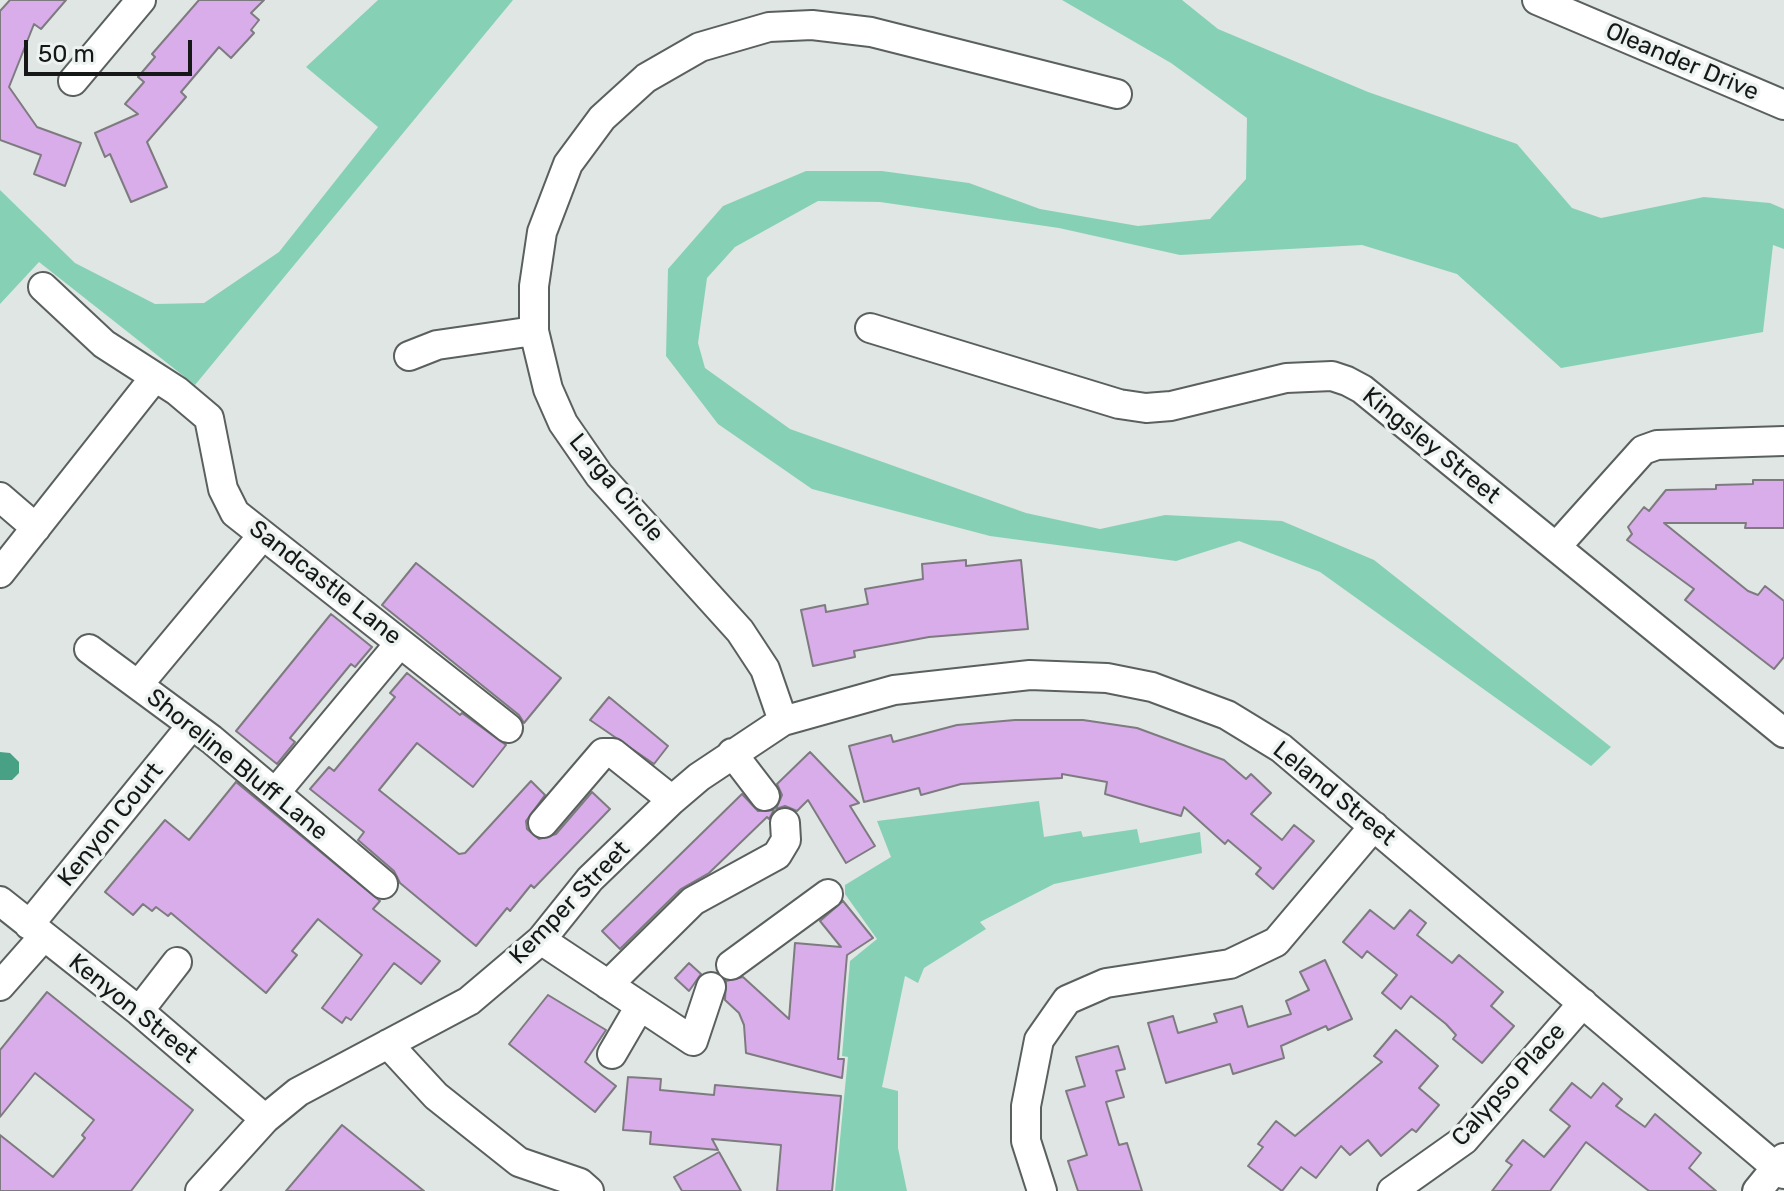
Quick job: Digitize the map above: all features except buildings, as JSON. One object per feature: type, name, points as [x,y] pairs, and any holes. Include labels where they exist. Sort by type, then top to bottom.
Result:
[{"type":"street","points":[[73,81],[141,0]]},
{"type":"street","name":"Oleander Drive","points":[[1537,0],[1784,105]]},
{"type":"street","name":"Larga Circle","points":[[783,721],[765,669],[740,631],[599,475],[563,423],[548,389],[534,331],[538,254],[553,198],[568,164],[615,103],[646,78],[700,47],[769,27],[831,26],[871,32],[1117,94]]},
{"type":"street","name":"Sandcastle Lane","points":[[43,287],[104,344],[155,377],[209,418],[223,489],[235,513],[508,728]]},
{"type":"street","name":"Kingsley Street","points":[[870,328],[1119,404],[1146,408],[1171,406],[1286,378],[1309,375],[1340,378],[1362,389],[1784,733]]},
{"type":"street","points":[[409,356],[444,343],[534,331]]},
{"type":"street","points":[[0,573],[155,377]]},
{"type":"street","points":[[1556,547],[1643,450],[1657,445],[1784,441]]},
{"type":"street","points":[[0,497],[36,528]]},
{"type":"street","points":[[138,685],[263,535]]},
{"type":"street","points":[[275,793],[400,643]]},
{"type":"street","name":"Shoreline Bluff Lane","points":[[89,649],[192,725],[383,884]]},
{"type":"street","name":"Leland Street","points":[[783,721],[839,703],[922,687],[1030,675],[1107,678],[1152,687],[1227,715],[1281,748],[1781,1166]]},
{"type":"street","name":"Kemper Street","points":[[200,1191],[265,1119],[298,1092],[469,1001],[541,940],[590,879],[672,800],[732,753],[783,721]]},
{"type":"street","name":"Kenyon Court","points":[[0,986],[37,930],[192,725]]},
{"type":"street","points":[[543,823],[603,753],[613,753],[672,800]]},
{"type":"street","points":[[732,753],[765,796]]},
{"type":"street","points":[[608,985],[693,901],[777,855],[786,840],[785,823]]},
{"type":"street","points":[[1042,1191],[1026,1141],[1026,1106],[1039,1040],[1067,1000],[1106,983],[1230,964],[1276,942],[1374,826]]},
{"type":"street","points":[[731,965],[828,894]]},
{"type":"street","name":"Kenyon Street","points":[[0,901],[139,1011],[265,1119]]},
{"type":"street","points":[[541,940],[693,1041],[711,987]]},
{"type":"street","points":[[139,1011],[177,962]]},
{"type":"street","name":"Calypso Place","points":[[1392,1191],[1464,1140],[1583,1003]]},
{"type":"street","points":[[612,1054],[640,1006]]},
{"type":"street","points":[[388,1044],[409,1071],[436,1096],[519,1162],[580,1183],[589,1191]]},
{"type":"street","points":[[1757,1191],[1781,1166]]},
{"type":"shaded area","points":[[378,0],[513,0],[195,385],[39,262],[0,304],[0,190],[75,263],[155,304],[204,303],[279,252],[378,127],[306,67]]},
{"type":"shaded area","points":[[1062,0],[1182,0],[1218,29],[1368,92],[1517,144],[1572,208],[1601,218],[1704,197],[1770,203],[1784,209],[1784,249],[1773,245],[1763,332],[1561,368],[1457,274],[1362,245],[1180,255],[1059,228],[880,202],[818,201],[735,247],[707,278],[698,343],[705,368],[790,429],[1026,513],[1100,529],[1165,515],[1282,521],[1374,560],[1611,747],[1591,766],[1320,572],[1239,541],[1176,561],[990,536],[812,489],[718,424],[666,356],[668,269],[723,206],[806,171],[882,171],[969,183],[1040,209],[1138,226],[1210,219],[1246,179],[1247,118],[1171,63]]},
{"type":"shaded area","points":[[0,752],[10,753],[19,762],[19,773],[12,780],[0,780]]},
{"type":"shaded area","points":[[1039,801],[1044,837],[1081,831],[1083,837],[1137,829],[1140,843],[1200,832],[1202,853],[1054,884],[980,922],[986,929],[924,968],[918,983],[905,976],[882,1087],[898,1091],[898,1148],[907,1191],[835,1191],[848,1057],[842,1056],[850,961],[877,939],[845,894],[845,885],[891,857],[877,821]]}]
